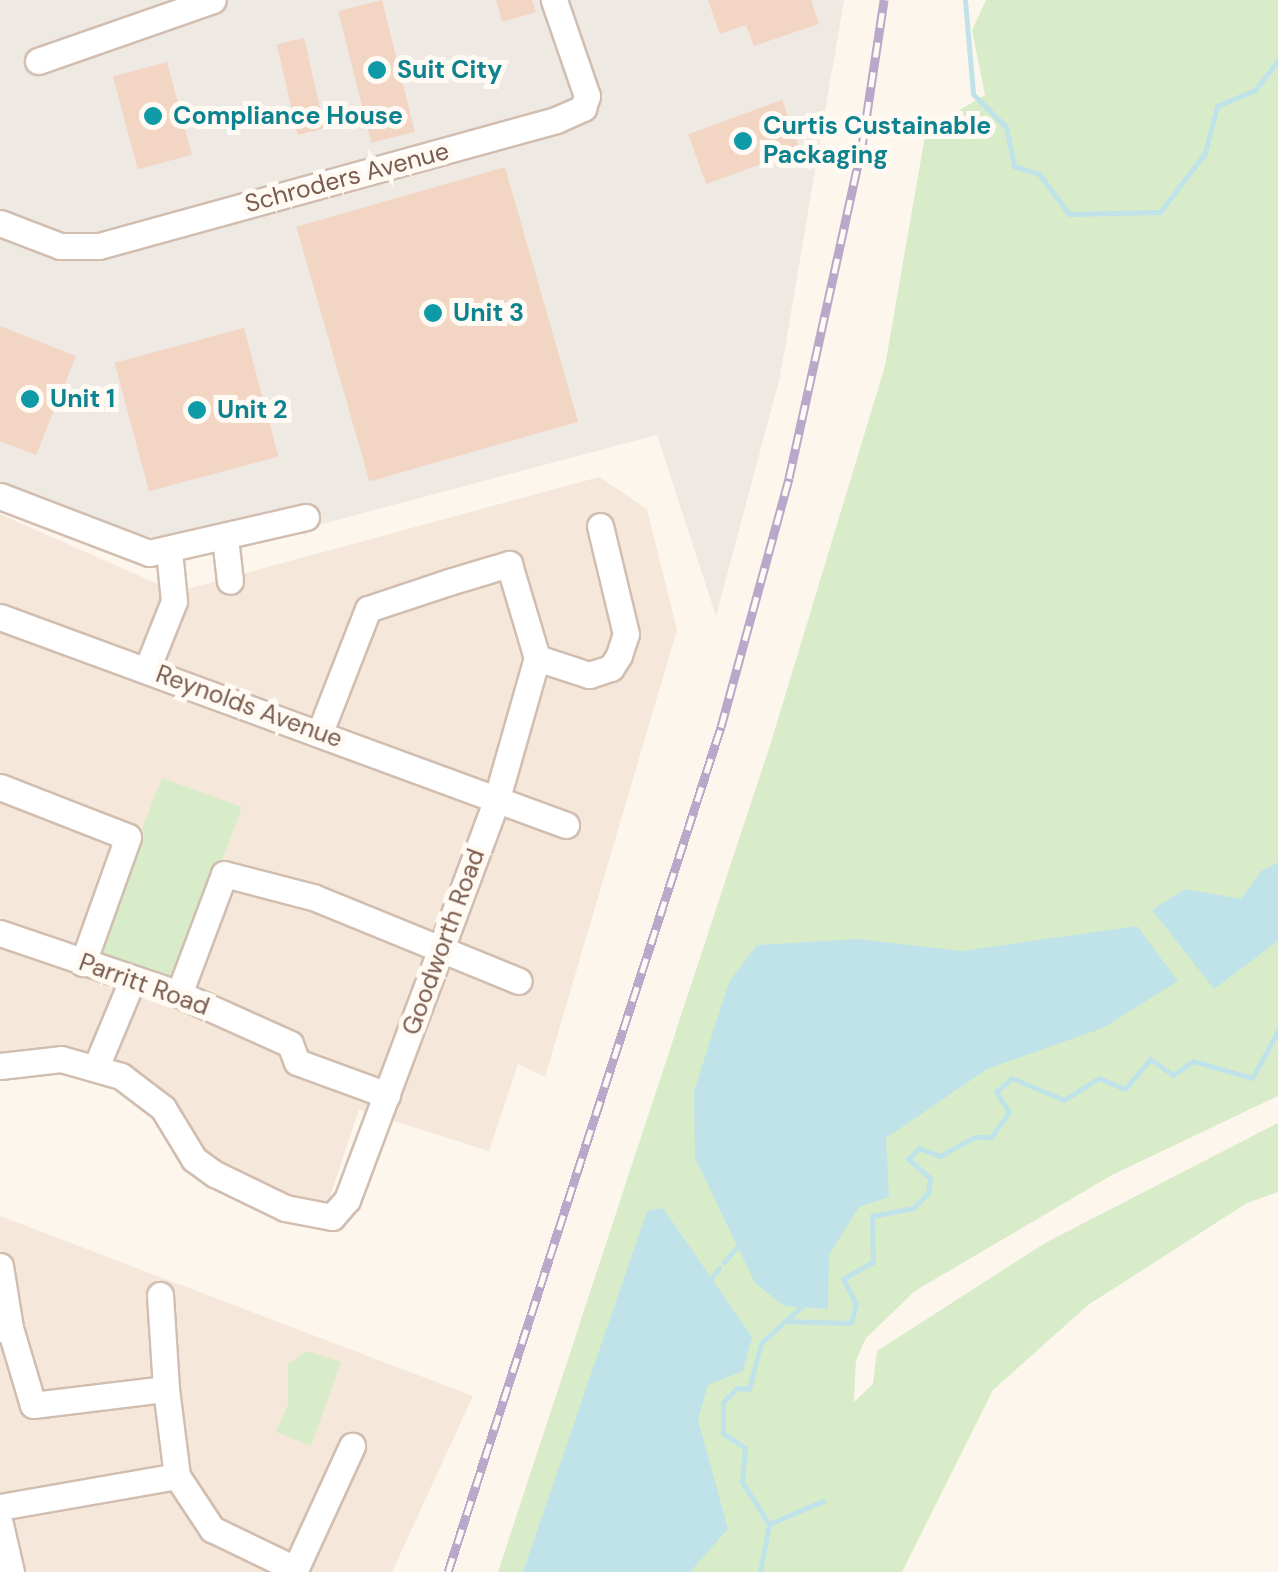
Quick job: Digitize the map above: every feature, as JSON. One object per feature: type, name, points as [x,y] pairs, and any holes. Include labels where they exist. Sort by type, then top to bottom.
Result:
[{"type":"street","points":[[38,61],[213,0]]},
{"type":"street","name":"Schroders Avenue","points":[[0,223],[60,246],[99,246],[556,120],[583,108],[587,96],[554,0]]},
{"type":"street","points":[[0,496],[128,549],[168,552],[306,517]]},
{"type":"street","points":[[320,732],[368,609],[508,564],[548,660],[589,675],[611,668],[626,634],[600,526]]},
{"type":"street","points":[[225,538],[230,580]]},
{"type":"street","points":[[147,669],[174,600],[168,552]]},
{"type":"street","name":"Reynolds Avenue","points":[[0,617],[320,732],[495,805],[566,825]]},
{"type":"street","name":"Goodworth Road","points":[[96,1067],[163,1108],[194,1159],[214,1174],[286,1208],[332,1218],[347,1200],[548,660]]},
{"type":"street","points":[[0,787],[128,837],[83,963]]},
{"type":"street","points":[[179,994],[224,874],[313,897],[518,981]]},
{"type":"street","name":"Parritt Road","points":[[0,933],[131,983],[179,994],[290,1044],[297,1062],[387,1095]]},
{"type":"street","points":[[0,1066],[61,1059],[96,1067],[131,983]]},
{"type":"street","points":[[0,1266],[5,1329],[33,1405],[166,1389]]},
{"type":"street","points":[[160,1296],[176,1476],[212,1529],[294,1570],[352,1446]]},
{"type":"street","points":[[0,1507],[176,1476]]},
{"type":"street","points":[[0,1524],[11,1572]]},
{"type":"shaded area","points":[[0,0],[844,0],[780,377],[716,616],[657,435],[318,525],[304,536],[296,506],[164,539],[134,534],[0,481]]},
{"type":"shaded area","points":[[599,477],[647,509],[677,630],[545,1077],[518,1064],[489,1151],[359,1110],[326,1208],[214,1169],[156,1097],[0,1055],[0,514],[176,592]]},
{"type":"shaded area","points":[[0,1216],[473,1396],[392,1572],[0,1572]]},
{"type":"green space","points":[[986,0],[1278,0],[1278,1096],[1112,1175],[915,1291],[866,1338],[856,1360],[854,1402],[873,1384],[877,1351],[1045,1243],[1278,1123],[1278,1192],[1247,1203],[1088,1305],[993,1390],[902,1572],[498,1572],[772,739],[885,366],[926,130],[985,95],[972,30]]},
{"type":"green space","points":[[162,778],[242,807],[178,980],[105,964],[95,948]]},
{"type":"green space","points":[[308,1351],[341,1362],[311,1446],[276,1432],[288,1404],[288,1364]]},
{"type":"water","points":[[1278,863],[1278,941],[1214,989],[1152,910],[1185,889],[1241,899],[1262,870]]},
{"type":"water","points":[[1137,926],[1178,981],[1103,1028],[987,1069],[886,1138],[889,1197],[859,1207],[829,1255],[828,1309],[784,1306],[755,1283],[695,1158],[694,1091],[729,982],[757,945],[858,939],[962,951]]},
{"type":"water","points":[[663,1208],[752,1337],[743,1371],[708,1385],[698,1420],[728,1529],[690,1572],[523,1572],[647,1211]]},
{"type":"building","name":"Suit City","points":[[382,0],[415,132],[371,143],[338,11]]},
{"type":"building","points":[[496,0],[532,0],[536,12],[502,22]]},
{"type":"building","points":[[708,0],[811,0],[819,24],[754,46],[746,25],[720,34]]},
{"type":"building","points":[[304,38],[325,129],[298,135],[277,44]]},
{"type":"building","name":"Compliance House","points":[[167,62],[192,155],[138,169],[113,76]]},
{"type":"building","name":"Curtis Custainable Packaging","points":[[782,100],[800,150],[706,184],[688,134]]},
{"type":"building","name":"Unit 3","points":[[505,167],[578,422],[369,482],[296,227]]},
{"type":"building","name":"Unit 1","points":[[0,326],[76,356],[36,455],[0,441]]},
{"type":"building","name":"Unit 2","points":[[244,328],[278,456],[149,491],[115,363]]},
{"type":"waterway","points":[[965,0],[973,94],[1006,127],[1014,166],[1039,174],[1069,214],[1160,212],[1205,153],[1217,106],[1255,90],[1278,61]]},
{"type":"waterway","points":[[784,1321],[851,1323],[856,1304],[843,1279],[873,1262],[872,1216],[913,1208],[928,1193],[930,1178],[908,1159],[919,1148],[940,1156],[974,1137],[991,1137],[1009,1112],[996,1092],[1012,1078],[1064,1100],[1099,1078],[1125,1089],[1150,1059],[1173,1075],[1193,1061],[1252,1078],[1278,1031]]},
{"type":"waterway","points":[[724,1262],[736,1248]]},
{"type":"waterway","points":[[711,1278],[719,1268]]},
{"type":"waterway","points":[[760,1572],[769,1524],[742,1482],[745,1448],[723,1433],[723,1402],[737,1388],[749,1389],[761,1343],[804,1304]]},
{"type":"waterway","points":[[769,1524],[823,1501]]},
{"type":"railway","points":[[448,1572],[721,727],[789,478],[862,146],[884,0]]},
{"type":"place","name":"Suit City","points":[[377,70]]},
{"type":"place","name":"Compliance House","points":[[153,116]]},
{"type":"place","name":"Curtis Custainable Packaging","points":[[743,141]]},
{"type":"place","name":"Unit 3","points":[[433,313]]},
{"type":"place","name":"Unit 1","points":[[30,399]]},
{"type":"place","name":"Unit 2","points":[[197,410]]}]
